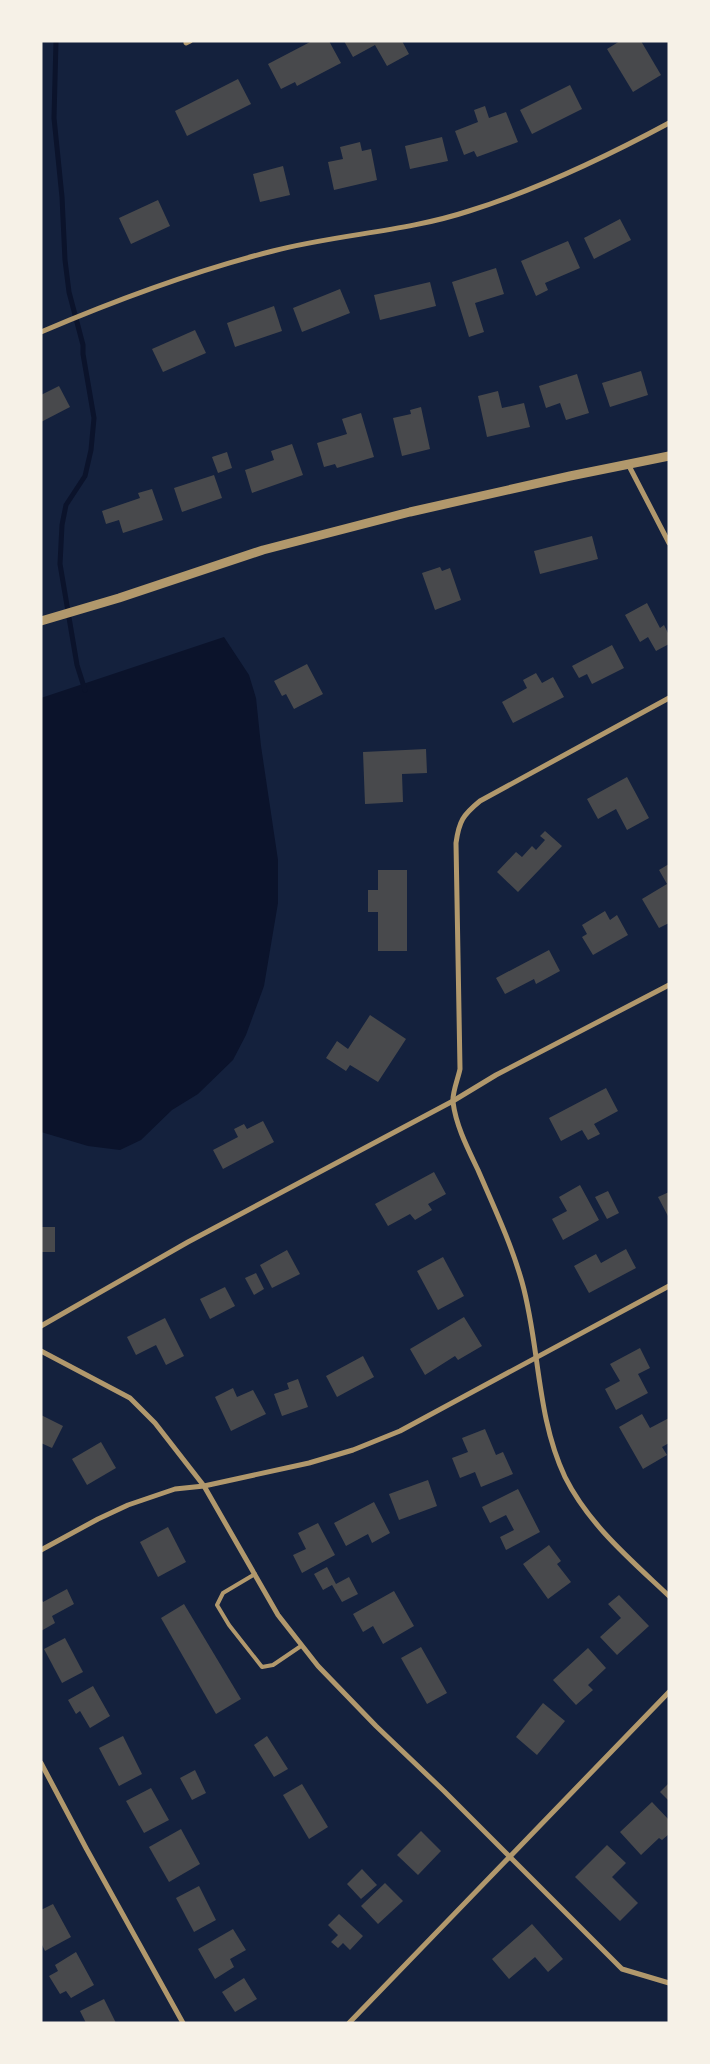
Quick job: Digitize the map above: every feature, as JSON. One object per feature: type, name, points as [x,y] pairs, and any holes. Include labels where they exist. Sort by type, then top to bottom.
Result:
[{"type":"street","points":[[41,332],[150,290],[274,251],[405,228],[468,212],[539,186],[590,164],[669,123]]},
{"type":"street","points":[[41,621],[119,598],[272,548],[410,512],[669,456]]},
{"type":"street","points":[[628,464],[669,543]]},
{"type":"street","points":[[669,698],[480,802],[465,814],[458,827],[456,843],[460,1069],[453,1101],[463,1138],[510,1242],[523,1284],[537,1357],[545,1417],[565,1477],[585,1511],[609,1538],[669,1596]]},
{"type":"street","points":[[41,1326],[188,1242],[453,1101],[496,1075],[669,985]]},
{"type":"street","points":[[41,1550],[128,1505],[175,1489],[204,1486],[309,1463],[353,1450],[400,1431],[669,1286]]},
{"type":"street","points":[[41,1351],[130,1398],[154,1423],[204,1486],[278,1615],[301,1646],[376,1726],[444,1791],[622,1969],[669,1983]]},
{"type":"street","points":[[349,2023],[669,1692]]},
{"type":"street","points":[[41,1764],[183,2023]]},
{"type":"lane","points":[[256,1574],[223,1593],[217,1605],[229,1625],[262,1667],[273,1665],[301,1646]]},
{"type":"water","points":[[224,637],[249,675],[256,698],[261,746],[278,860],[278,903],[264,986],[246,1035],[233,1060],[198,1094],[172,1110],[141,1140],[120,1150],[88,1146],[41,1132],[41,698]]},
{"type":"building","points":[[312,41],[329,41],[341,63],[297,86],[295,82],[281,89],[268,64]]},
{"type":"building","points":[[344,41],[402,41],[409,54],[387,66],[375,45],[353,57]]},
{"type":"building","points":[[620,41],[641,41],[661,75],[633,92],[607,49]]},
{"type":"building","points":[[238,79],[251,104],[187,136],[175,111]]},
{"type":"building","points":[[570,85],[582,109],[532,134],[520,110]]},
{"type":"building","points":[[485,106],[489,118],[506,112],[518,142],[477,157],[474,151],[464,155],[455,131],[478,122],[474,110]]},
{"type":"building","points":[[442,137],[448,161],[410,169],[405,146]]},
{"type":"building","points":[[360,142],[362,151],[371,149],[377,180],[334,190],[328,162],[343,159],[340,147]]},
{"type":"building","points":[[283,166],[290,195],[260,202],[253,174]]},
{"type":"building","points":[[158,200],[170,226],[131,244],[119,218]]},
{"type":"building","points":[[620,219],[631,240],[594,259],[584,238]]},
{"type":"building","points":[[568,241],[580,268],[545,283],[548,290],[536,296],[521,261]]},
{"type":"building","points":[[496,268],[504,294],[475,303],[484,332],[469,337],[452,282]]},
{"type":"building","points":[[430,282],[436,306],[380,320],[374,295]]},
{"type":"building","points":[[340,289],[350,313],[302,332],[293,308]]},
{"type":"building","points":[[274,306],[282,331],[235,347],[227,323]]},
{"type":"building","points":[[195,330],[206,353],[163,372],[152,349]]},
{"type":"building","points":[[641,371],[648,395],[610,407],[602,383]]},
{"type":"building","points":[[577,374],[589,413],[566,420],[560,403],[546,408],[539,386]]},
{"type":"building","points":[[59,386],[70,407],[41,422],[41,395]]},
{"type":"building","points":[[498,391],[502,408],[524,403],[530,427],[487,437],[478,396]]},
{"type":"building","points":[[421,407],[430,449],[402,456],[393,418],[411,414],[410,410]]},
{"type":"building","points":[[361,413],[374,457],[337,468],[335,464],[324,467],[317,443],[347,434],[342,419]]},
{"type":"building","points":[[292,444],[303,475],[252,493],[245,470],[274,460],[271,451]]},
{"type":"building","points":[[227,452],[232,468],[218,473],[212,457]]},
{"type":"building","points":[[214,475],[222,498],[182,512],[174,488]]},
{"type":"building","points":[[152,489],[163,520],[123,533],[119,520],[106,524],[102,511],[140,498],[138,493]]},
{"type":"building","points":[[592,536],[598,559],[540,574],[534,551]]},
{"type":"building","points":[[440,567],[442,571],[450,568],[461,600],[435,610],[422,573]]},
{"type":"building","points":[[647,603],[660,628],[664,625],[669,635],[669,644],[656,651],[648,637],[640,642],[625,615]]},
{"type":"building","points":[[612,645],[624,668],[592,684],[587,674],[579,678],[572,666]]},
{"type":"building","points":[[307,664],[323,694],[294,709],[286,694],[282,696],[274,681]]},
{"type":"building","points":[[536,673],[542,683],[553,677],[564,697],[513,723],[502,702],[527,688],[523,680]]},
{"type":"building","points":[[426,749],[427,773],[402,774],[403,802],[365,804],[363,752]]},
{"type":"building","points":[[627,777],[649,818],[627,830],[616,809],[598,819],[587,799]]},
{"type":"building","points":[[545,831],[562,846],[518,892],[497,872],[516,852],[522,857],[532,846],[536,850],[545,840],[540,836]]},
{"type":"building","points":[[669,864],[669,923],[659,928],[642,899],[667,884],[659,870]]},
{"type":"building","points":[[378,870],[407,870],[407,951],[378,951],[378,912],[368,912],[368,890],[378,890]]},
{"type":"building","points":[[605,911],[610,920],[617,915],[628,935],[593,955],[582,937],[587,934],[582,925]]},
{"type":"building","points":[[549,950],[560,971],[536,984],[534,979],[505,994],[496,978]]},
{"type":"building","points":[[370,1015],[406,1039],[378,1082],[350,1065],[346,1071],[326,1058],[337,1041],[348,1049]]},
{"type":"building","points":[[606,1088],[618,1111],[594,1124],[600,1134],[588,1140],[582,1130],[561,1141],[549,1118]]},
{"type":"building","points":[[263,1121],[274,1142],[223,1169],[213,1150],[238,1137],[234,1129],[244,1124],[247,1129]]},
{"type":"building","points":[[434,1172],[446,1194],[428,1204],[432,1210],[415,1220],[410,1214],[388,1226],[375,1204]]},
{"type":"building","points":[[580,1185],[599,1220],[563,1240],[552,1219],[567,1211],[559,1197]]},
{"type":"building","points":[[608,1191],[619,1213],[607,1219],[595,1197]]},
{"type":"building","points":[[669,1192],[669,1218],[658,1197]]},
{"type":"building","points":[[41,1227],[55,1227],[55,1252],[41,1252]]},
{"type":"building","points":[[626,1249],[636,1268],[589,1293],[574,1266],[596,1254],[601,1263]]},
{"type":"building","points":[[287,1250],[300,1274],[272,1288],[260,1265]]},
{"type":"building","points":[[443,1257],[464,1296],[438,1310],[417,1271]]},
{"type":"building","points":[[256,1273],[264,1289],[254,1295],[245,1278]]},
{"type":"building","points":[[225,1287],[235,1306],[210,1319],[200,1299]]},
{"type":"building","points":[[464,1317],[482,1346],[458,1360],[455,1356],[425,1375],[410,1349]]},
{"type":"building","points":[[165,1318],[184,1356],[166,1365],[156,1345],[136,1355],[127,1337]]},
{"type":"building","points":[[640,1348],[650,1368],[638,1374],[648,1393],[616,1410],[605,1389],[620,1381],[610,1364]]},
{"type":"building","points":[[363,1356],[374,1377],[337,1397],[326,1376]]},
{"type":"building","points":[[298,1379],[308,1407],[282,1416],[274,1394],[289,1389],[287,1383]]},
{"type":"building","points":[[233,1388],[237,1397],[253,1390],[266,1414],[231,1431],[215,1397]]},
{"type":"building","points":[[642,1414],[650,1428],[669,1418],[669,1443],[662,1447],[667,1455],[643,1469],[619,1427]]},
{"type":"building","points":[[41,1415],[63,1426],[52,1448],[41,1443]]},
{"type":"building","points":[[485,1429],[496,1455],[503,1452],[513,1474],[481,1487],[475,1472],[460,1478],[452,1458],[468,1452],[462,1438]]},
{"type":"building","points":[[101,1442],[116,1468],[87,1485],[72,1459]]},
{"type":"building","points":[[428,1480],[437,1506],[399,1520],[389,1494]]},
{"type":"building","points":[[518,1489],[540,1532],[506,1550],[500,1537],[514,1530],[506,1515],[490,1523],[482,1507]]},
{"type":"building","points":[[374,1502],[390,1533],[372,1543],[368,1534],[346,1546],[334,1523]]},
{"type":"building","points":[[318,1523],[335,1555],[302,1573],[293,1555],[306,1549],[298,1533]]},
{"type":"building","points":[[168,1527],[186,1562],[158,1577],[140,1542]]},
{"type":"building","points":[[549,1545],[561,1561],[557,1564],[571,1582],[548,1599],[523,1564]]},
{"type":"building","points":[[327,1567],[336,1584],[349,1577],[358,1594],[342,1602],[332,1585],[323,1590],[314,1574]]},
{"type":"building","points":[[67,1589],[74,1604],[52,1616],[55,1623],[41,1631],[41,1599],[43,1602]]},
{"type":"building","points":[[394,1591],[414,1626],[383,1644],[373,1626],[363,1632],[353,1614]]},
{"type":"building","points":[[619,1595],[649,1626],[617,1655],[600,1637],[621,1618],[608,1604]]},
{"type":"building","points":[[184,1604],[241,1699],[216,1714],[161,1618]]},
{"type":"building","points":[[65,1638],[83,1672],[62,1683],[44,1649]]},
{"type":"building","points":[[421,1647],[447,1693],[427,1704],[401,1658]]},
{"type":"building","points":[[588,1648],[606,1668],[588,1685],[593,1690],[576,1705],[553,1680]]},
{"type":"building","points":[[93,1686],[110,1716],[90,1728],[80,1711],[76,1714],[68,1700]]},
{"type":"building","points":[[543,1703],[565,1721],[537,1755],[516,1737]]},
{"type":"building","points":[[123,1736],[142,1774],[119,1786],[99,1748]]},
{"type":"building","points":[[267,1736],[288,1769],[274,1777],[254,1745]]},
{"type":"building","points":[[195,1770],[206,1793],[192,1800],[180,1778]]},
{"type":"building","points":[[669,1783],[669,1801],[660,1792]]},
{"type":"building","points":[[302,1784],[328,1827],[309,1839],[283,1795]]},
{"type":"building","points":[[151,1788],[169,1820],[144,1833],[126,1801]]},
{"type":"building","points":[[652,1802],[669,1820],[669,1834],[662,1840],[659,1838],[641,1855],[620,1832]]},
{"type":"building","points":[[181,1829],[200,1864],[169,1882],[149,1847]]},
{"type":"building","points":[[421,1831],[441,1851],[418,1875],[397,1855]]},
{"type":"building","points":[[607,1845],[626,1863],[612,1877],[638,1903],[620,1921],[575,1877]]},
{"type":"building","points":[[362,1869],[377,1885],[361,1899],[347,1884]]},
{"type":"building","points":[[385,1883],[403,1901],[378,1924],[361,1906]]},
{"type":"building","points":[[199,1886],[216,1920],[194,1932],[176,1898]]},
{"type":"building","points":[[53,1904],[71,1937],[45,1951],[41,1943],[41,1910]]},
{"type":"building","points":[[339,1914],[363,1936],[350,1950],[343,1943],[338,1948],[331,1942],[338,1935],[328,1925]]},
{"type":"building","points":[[532,1924],[563,1959],[548,1972],[535,1957],[509,1979],[492,1959]]},
{"type":"building","points":[[233,1929],[246,1950],[230,1959],[234,1967],[215,1979],[198,1949]]},
{"type":"building","points":[[76,1952],[94,1985],[71,1998],[66,1991],[60,1994],[49,1976],[58,1971],[55,1965]]},
{"type":"building","points":[[244,1978],[257,1999],[235,2012],[222,1992]]},
{"type":"building","points":[[104,1999],[116,2023],[86,2023],[80,2011]]},
{"type":"waterway","points":[[56,41],[54,118],[62,197],[65,260],[69,292],[83,345],[94,418],[91,450],[85,476],[66,505],[62,525],[60,564],[77,665],[85,690]]}]
